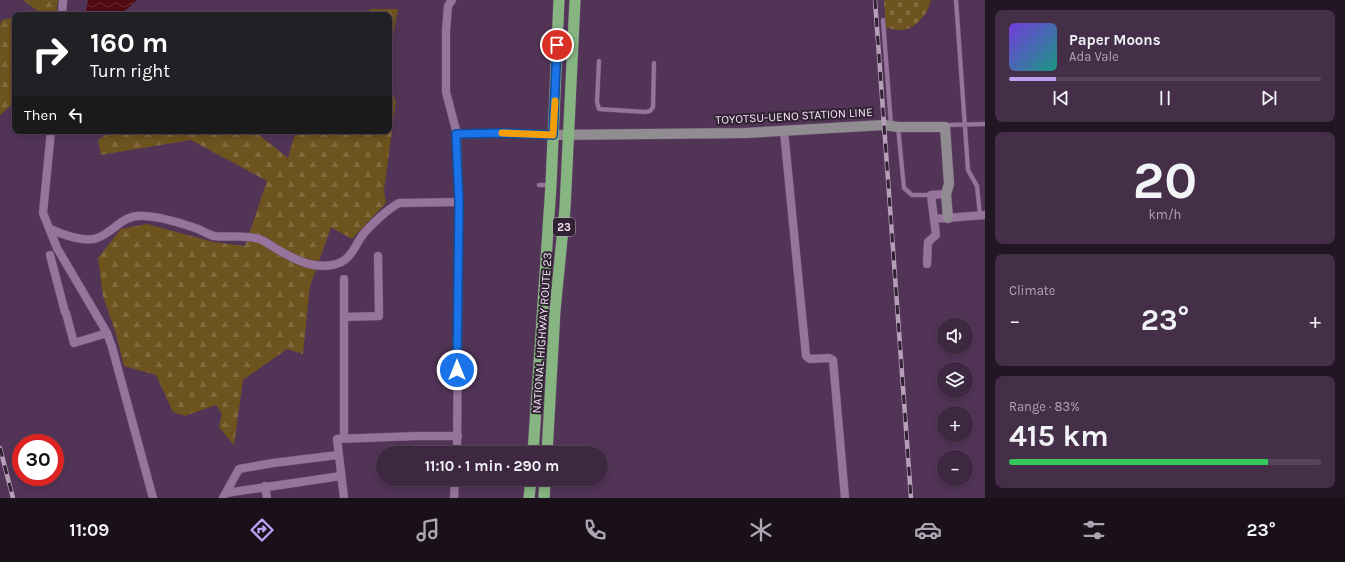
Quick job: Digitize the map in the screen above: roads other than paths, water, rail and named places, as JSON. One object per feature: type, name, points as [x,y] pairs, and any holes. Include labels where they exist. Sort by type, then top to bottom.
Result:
[{"type":"highway","name":"NATIONAL HIGHWAY ROUTE 23","points":[[532,446],[551,185],[559,0]]},
{"type":"highway","name":"NATIONAL HIGHWAY ROUTE 23","points":[[547,446],[555,310],[565,208],[575,0]]},
{"type":"highway","points":[[530,498],[531,486]]},
{"type":"highway","points":[[544,498],[545,486]]},
{"type":"main road","name":"TOYOTSU-UENO STATION LINE","points":[[553,135],[745,133],[879,125],[945,127]]},
{"type":"main road","points":[[945,127],[949,184],[946,194],[948,218]]},
{"type":"street","points":[[62,12],[63,0]]},
{"type":"street","points":[[452,0],[448,6],[446,31],[446,92],[456,134],[459,202],[457,446]]},
{"type":"street","points":[[784,131],[806,356],[810,359],[829,358],[833,360],[845,498]]},
{"type":"street","points":[[456,134],[501,133],[553,135]]},
{"type":"street","points":[[50,134],[43,212],[57,248],[107,333],[153,498]]},
{"type":"street","points":[[927,264],[928,242],[936,235],[931,194],[946,194]]},
{"type":"street","points":[[50,229],[67,236],[89,240],[96,239],[105,234],[119,222],[128,218],[144,216],[174,222],[214,236],[248,236],[261,239],[295,259],[314,266],[324,266],[342,262],[352,254],[365,233],[393,206],[399,203],[459,202]]},
{"type":"street","points":[[934,219],[983,217]]},
{"type":"street","points":[[50,255],[64,312],[66,313],[74,343],[107,333]]},
{"type":"street","points":[[344,317],[379,316],[378,256]]},
{"type":"street","points":[[344,279],[344,438]]},
{"type":"street","points":[[344,498],[337,438],[458,436]]},
{"type":"street","points":[[225,495],[239,469],[338,455]]},
{"type":"street","points":[[225,495],[265,486],[341,476]]},
{"type":"street","points":[[265,486],[267,498]]},
{"type":"street","points":[[454,498],[455,486]]},
{"type":"lane","points":[[956,0],[968,170],[976,186],[983,217]]},
{"type":"lane","points":[[883,20],[894,126],[904,188],[912,195],[931,194]]},
{"type":"lane","points":[[599,61],[597,102],[599,109],[645,112],[650,111],[653,107],[654,63]]},
{"type":"lane","points":[[945,127],[949,125],[964,126],[985,124]]},
{"type":"lane","points":[[539,185],[551,185]]},
{"type":"water","points":[[88,0],[137,0],[123,12],[86,12]]},
{"type":"railway","points":[[875,0],[911,498]]},
{"type":"railway","points":[[0,448],[13,498]]}]
